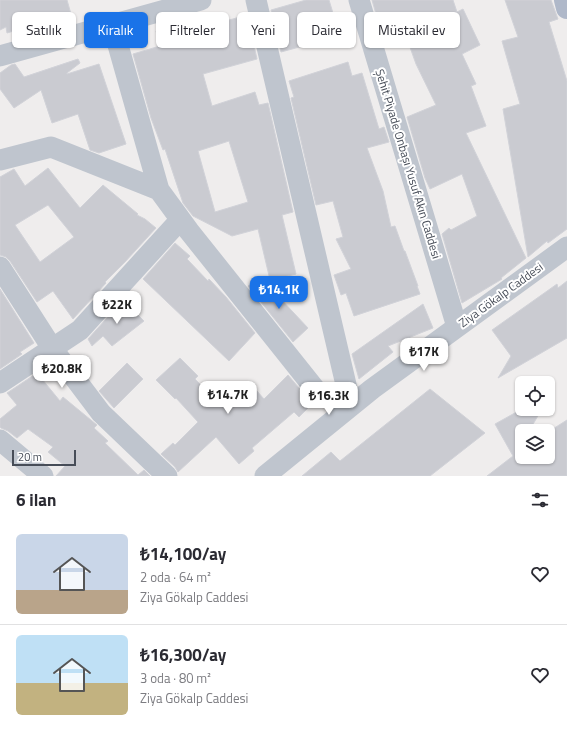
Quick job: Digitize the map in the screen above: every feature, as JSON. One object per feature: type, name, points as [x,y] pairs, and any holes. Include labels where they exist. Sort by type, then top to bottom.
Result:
[{"type":"main road","points":[[565,0],[567,8]]},
{"type":"street","points":[[148,14],[201,0]]},
{"type":"street","points":[[256,0],[351,406]]},
{"type":"street","name":"Şehit Piyade Onbaşı Yusuf Akın Caddesi","points":[[359,0],[457,327]]},
{"type":"street","points":[[0,56],[84,32]]},
{"type":"street","points":[[119,48],[159,190],[180,220],[319,394],[351,406]]},
{"type":"street","points":[[0,160],[51,148],[159,190]]},
{"type":"street","points":[[0,383],[80,330],[180,220]]},
{"type":"street","name":"Ziya Gökalp Caddesi","points":[[274,473],[372,389],[567,247]]},
{"type":"street","points":[[0,267],[52,348],[101,413],[167,476]]},
{"type":"street","points":[[0,440],[43,476]]},
{"type":"building","points":[[0,0],[67,0],[70,12],[12,12],[12,32],[7,33],[6,27],[0,30]]},
{"type":"building","points":[[306,0],[329,0],[333,12],[297,12],[297,48],[281,52],[280,48],[289,48],[289,12],[271,12],[271,10]]},
{"type":"building","points":[[372,0],[453,0],[457,12],[375,12]]},
{"type":"building","points":[[505,0],[551,0],[558,19],[549,22],[567,81],[567,229],[548,243],[547,241],[528,257],[503,109],[520,104],[502,41],[518,37]]},
{"type":"building","points":[[463,9],[480,45],[462,54],[476,84],[471,86],[486,126],[466,133],[526,258],[501,278],[502,279],[462,303],[442,234],[449,228],[451,230],[477,216],[462,174],[430,189],[425,178],[407,117],[436,105],[416,64],[410,48],[460,48],[460,12],[457,12]]},
{"type":"building","points":[[237,18],[237,48],[254,48],[257,59],[203,74],[212,106],[255,92],[259,105],[268,103],[293,212],[282,215],[296,274],[270,280],[258,229],[232,236],[193,216],[183,203],[165,149],[163,150],[151,118],[133,54],[156,47],[229,48],[229,20]],"holes":[[[229,141],[248,202],[215,212],[198,151]]]},
{"type":"building","points":[[78,59],[80,63],[67,74],[99,64],[126,144],[99,153],[90,150],[78,114],[52,123],[41,90],[14,108],[0,89],[0,73],[11,65],[15,64],[24,77]]},
{"type":"building","points":[[348,62],[352,76],[362,73],[379,129],[384,127],[389,142],[367,148],[383,191],[391,227],[395,226],[420,294],[354,316],[346,293],[341,295],[334,275],[351,269],[336,239],[343,237],[333,201],[316,205],[291,98],[294,97],[289,81]]},
{"type":"building","points":[[48,168],[80,208],[103,185],[138,214],[137,215],[145,219],[156,228],[105,282],[106,283],[73,319],[53,291],[37,302],[10,261],[6,257],[0,255],[0,177],[14,169],[25,186]],"holes":[[[48,205],[74,237],[40,262],[15,225]]]},
{"type":"building","points":[[175,243],[190,256],[187,259],[226,297],[255,333],[229,361],[143,279]]},
{"type":"building","points":[[262,279],[308,328],[293,342],[248,286]]},
{"type":"building","points":[[567,281],[567,338],[498,378],[511,356],[492,330],[557,284],[558,288]]},
{"type":"building","points":[[0,289],[34,343],[20,352],[22,354],[0,369]]},
{"type":"building","points":[[123,300],[144,321],[112,346],[103,336],[92,346],[88,339]]},
{"type":"building","points":[[423,304],[433,328],[388,346],[393,352],[359,379],[352,354]]},
{"type":"building","points":[[180,358],[198,376],[195,379],[220,405],[249,382],[264,399],[288,375],[312,404],[299,417],[294,412],[252,448],[254,451],[239,464],[216,437],[178,472],[175,467],[161,454],[173,443],[175,445],[198,422],[176,398],[175,399],[156,380]]},
{"type":"building","points":[[127,363],[143,379],[114,408],[99,391]]},
{"type":"building","points":[[37,373],[60,401],[63,397],[97,425],[94,428],[108,441],[105,443],[138,475],[144,470],[150,476],[56,476],[65,466],[48,452],[53,447],[28,429],[17,438],[1,428],[0,419],[17,405],[7,393]]},
{"type":"building","points":[[430,389],[485,433],[430,476],[302,476],[331,452],[340,461]]},
{"type":"building","points":[[515,413],[515,416],[538,416],[533,424],[515,424],[515,464],[555,464],[555,428],[567,420],[567,476],[487,476],[513,456],[495,424]]}]
